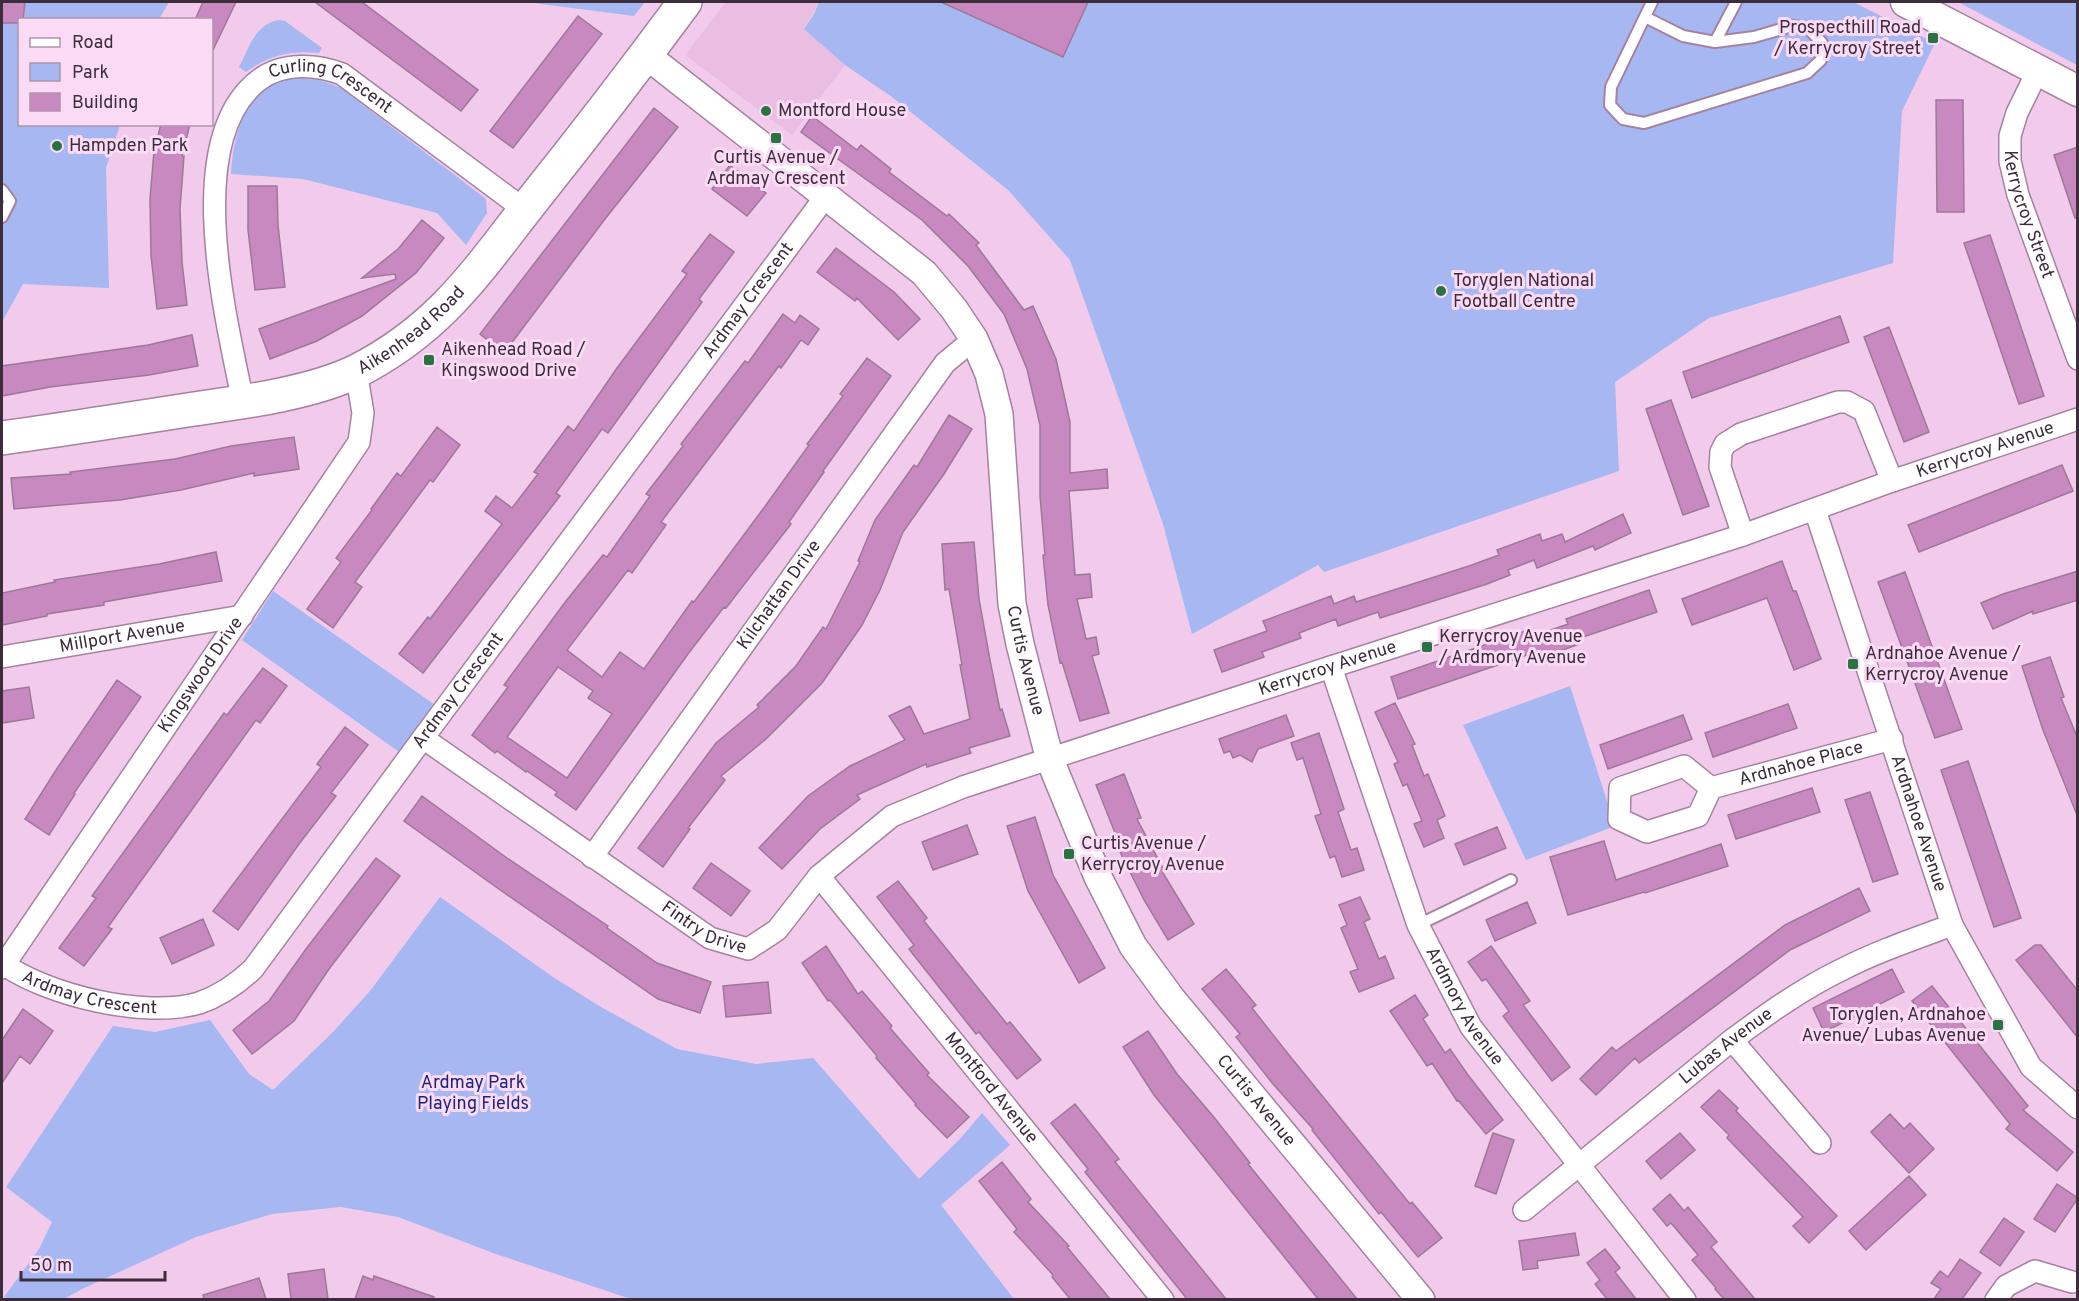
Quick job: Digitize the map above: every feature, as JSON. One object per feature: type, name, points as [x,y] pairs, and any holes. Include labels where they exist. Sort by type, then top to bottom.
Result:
[{"type":"main road","points":[[1906,2],[2078,91]]},
{"type":"main road","name":"Aikenhead Road","points":[[2,438],[243,402],[322,384],[356,371],[391,351],[432,320],[471,281],[646,55],[678,6]]},
{"type":"street","name":"Curtis Avenue","points":[[646,55],[924,273],[954,309],[974,339],[989,374],[999,414],[1012,604],[1020,644],[1050,760],[1098,877],[1133,946],[1171,998],[1421,1299]]},
{"type":"street","name":"Curling Crescent","points":[[243,402],[225,314],[213,207],[219,156],[236,104],[265,76],[295,67],[329,69],[342,74],[525,210]]},
{"type":"street","name":"Kerrycroy Street","points":[[2038,70],[2017,113],[2010,136],[2010,161],[2018,195],[2078,359]]},
{"type":"street","name":"Ardmay Crescent","points":[[2,965],[16,973],[60,990],[105,1004],[157,1008],[198,1003],[224,992],[254,969],[826,195]]},
{"type":"street","name":"Kilchattan Drive","points":[[592,857],[945,363],[974,339]]},
{"type":"street","name":"Kingswood Drive","points":[[2,965],[359,442],[363,413],[356,371]]},
{"type":"street","name":"Kerrycroy Avenue","points":[[1743,535],[1720,467],[1720,452],[1725,444],[1742,434],[1838,402],[1847,402],[1864,411],[1892,482]]},
{"type":"street","name":"Kerrycroy Avenue","points":[[1050,760],[1743,535],[2078,419]]},
{"type":"street","name":"Ardnahoe Avenue","points":[[1815,510],[1952,925],[2031,1067],[2078,1108]]},
{"type":"street","name":"Millport Avenue","points":[[2,657],[242,616]]},
{"type":"street","name":"Ardmory Avenue","points":[[1331,667],[1418,925],[1471,1026],[1685,1299]]},
{"type":"street","name":"Fintry Drive","points":[[423,738],[711,938],[748,949],[777,930],[819,876],[892,816],[963,788],[1050,760]]},
{"type":"street","name":"Ardnahoe Place","points":[[1711,788],[1892,740]]},
{"type":"street","name":"Montford Avenue","points":[[819,876],[1163,1299]]},
{"type":"street","name":"Lubas Avenue","points":[[1524,1210],[1732,1040],[1786,1002],[1872,955],[1952,925]]},
{"type":"street","points":[[1732,1040],[1820,1143]]},
{"type":"street","points":[[1996,1299],[2006,1286],[2035,1271],[2071,1285]]},
{"type":"lane","points":[[1645,17],[1683,36],[1715,42],[1754,37],[1792,26],[1808,28],[1822,43],[1821,60],[1807,73],[1644,123],[1623,119],[1610,105],[1611,87],[1652,2]]},
{"type":"lane","points":[[1715,42],[1736,2]]},
{"type":"lane","points":[[2,190],[10,201],[2,217]]},
{"type":"lane","points":[[1418,925],[1511,880]]},
{"type":"shaded area","points":[[726,2],[819,2],[804,29],[845,65],[792,135],[685,55]]},
{"type":"green space","name":"Hampden Park","points":[[2,2],[169,2],[160,18],[18,18],[18,126],[120,126],[106,168],[109,288],[23,284],[2,322]]},
{"type":"green space","points":[[526,2],[645,2],[634,16]]},
{"type":"green space","name":"Toryglen National Football Centre","points":[[819,2],[1853,2],[1935,43],[1902,111],[1893,263],[1709,318],[1615,382],[1619,471],[1324,572],[1318,565],[1192,634],[1163,524],[1070,260],[1008,190],[892,97],[845,65],[804,29]]},
{"type":"green space","points":[[1958,2],[2077,2],[2077,65]]},
{"type":"green space","points":[[285,21],[322,48],[319,53],[299,52],[281,55],[263,61],[246,72],[239,67],[258,32],[271,22]]},
{"type":"green space","points":[[302,78],[318,79],[341,88],[486,199],[487,213],[466,245],[437,213],[303,179],[231,174],[237,135],[246,110],[254,99],[274,83]]},
{"type":"green space","points":[[273,591],[435,705],[402,754],[242,640]]},
{"type":"green space","points":[[1570,686],[1615,826],[1526,860],[1463,725]]},
{"type":"green space","name":"Ardmay Park Playing Fields","points":[[440,897],[553,977],[601,1007],[677,1049],[756,1064],[813,1058],[919,1179],[960,1139],[982,1113],[1010,1145],[941,1205],[1014,1299],[631,1299],[496,1254],[398,1217],[341,1207],[272,1214],[196,1237],[64,1299],[7,1300],[4,1297],[39,1249],[52,1222],[6,1187],[113,1026],[155,1032],[210,1020],[249,1074],[273,1090],[333,1032],[370,991]]},
{"type":"building","points":[[2,2],[25,2],[23,18],[18,18],[18,23],[2,23]]},
{"type":"building","points":[[203,2],[236,2],[213,50],[213,18],[196,18]]},
{"type":"building","points":[[315,2],[362,2],[478,90],[461,111]]},
{"type":"building","points":[[941,2],[1088,2],[1063,57]]},
{"type":"building","points":[[578,16],[602,34],[513,148],[490,131]]},
{"type":"building","points":[[1936,100],[1963,100],[1964,212],[1937,212]]},
{"type":"building","points":[[654,108],[678,127],[504,353],[480,334]]},
{"type":"building","points":[[812,116],[857,150],[861,145],[891,169],[889,172],[947,216],[949,214],[979,243],[976,245],[1024,310],[1033,306],[1056,359],[1070,422],[1070,473],[1107,469],[1108,488],[1069,491],[1075,575],[1090,574],[1092,597],[1077,599],[1086,639],[1096,637],[1099,654],[1092,656],[1109,713],[1080,721],[1062,662],[1060,663],[1048,605],[1043,555],[1045,555],[1040,496],[1040,425],[1027,369],[1004,314],[968,266],[922,220],[801,132]]},
{"type":"building","points":[[160,126],[190,126],[182,156],[184,156],[180,209],[182,262],[187,305],[157,309],[151,256],[150,199],[154,151]]},
{"type":"building","points":[[2078,147],[2078,218],[2075,218],[2054,155]]},
{"type":"building","points":[[730,165],[766,193],[747,216],[712,189]]},
{"type":"building","points":[[248,186],[277,186],[278,225],[285,287],[255,290],[248,230]]},
{"type":"building","points":[[422,220],[444,238],[416,273],[362,316],[317,341],[270,359],[259,329],[396,279],[395,274],[362,278],[398,249]]},
{"type":"building","points":[[710,234],[734,252],[699,299],[702,302],[608,433],[602,429],[556,493],[560,496],[423,673],[399,654],[428,617],[430,619],[502,524],[485,511],[496,496],[512,508],[538,474],[534,472],[568,426],[574,431],[617,368],[687,274],[682,271]]},
{"type":"building","points":[[1990,235],[2044,396],[2019,404],[1964,243]]},
{"type":"building","points":[[836,248],[894,292],[920,319],[898,340],[857,298],[855,301],[817,272]]},
{"type":"building","points":[[783,314],[795,323],[800,315],[819,329],[808,345],[801,340],[781,368],[779,366],[661,522],[666,525],[632,573],[628,570],[567,650],[602,677],[620,652],[644,669],[692,601],[694,602],[766,505],[843,396],[840,394],[867,358],[891,376],[823,471],[789,522],[791,524],[688,654],[576,810],[555,795],[557,792],[497,751],[495,753],[472,735],[508,687],[504,685],[566,601],[603,555],[607,557],[650,496],[646,494],[683,446],[681,444],[745,361],[748,363]],"holes":[[[558,667],[593,691],[588,698],[612,714],[567,778],[507,737]]]},
{"type":"building","points":[[1840,316],[1849,342],[1692,398],[1683,372]]},
{"type":"building","points":[[1889,327],[1929,432],[1904,442],[1864,337]]},
{"type":"building","points":[[192,335],[198,366],[2,396],[2,366],[148,345]]},
{"type":"building","points":[[1671,400],[1709,506],[1683,515],[1646,409]]},
{"type":"building","points":[[949,415],[972,429],[903,532],[880,590],[862,625],[822,683],[766,739],[721,776],[725,780],[688,828],[690,829],[663,867],[638,848],[716,743],[759,707],[757,705],[796,666],[823,627],[826,629],[860,562],[858,561],[875,520],[914,465],[917,467]]},
{"type":"building","points":[[437,427],[460,445],[433,482],[430,480],[355,582],[362,587],[333,628],[307,609],[341,562],[336,558],[371,509],[397,473],[401,476]]},
{"type":"building","points":[[294,437],[299,469],[254,476],[254,473],[181,490],[120,500],[14,509],[11,478],[71,474],[70,472],[175,459],[231,446]]},
{"type":"building","points":[[2062,465],[2073,491],[1919,552],[1908,525]]},
{"type":"building","points":[[1623,514],[1631,533],[1595,550],[1593,546],[1537,568],[1534,560],[1508,570],[1510,575],[1487,584],[1380,618],[1378,612],[1338,626],[1336,619],[1299,633],[1301,638],[1262,652],[1264,657],[1222,672],[1214,650],[1267,631],[1263,621],[1331,596],[1334,604],[1354,596],[1356,602],[1499,555],[1497,550],[1540,534],[1542,541],[1562,534],[1565,542]]},
{"type":"building","points":[[974,542],[979,599],[990,660],[1000,710],[1002,709],[1010,736],[969,748],[971,753],[927,767],[926,764],[857,795],[860,799],[820,829],[782,869],[759,848],[808,796],[850,766],[905,740],[889,716],[910,706],[924,734],[970,719],[949,589],[945,590],[942,544]]},
{"type":"building","points":[[216,552],[222,581],[104,602],[104,605],[47,614],[47,616],[2,625],[2,593],[55,582],[54,580],[159,564]]},
{"type":"building","points":[[1782,561],[1793,591],[1796,591],[1821,659],[1794,670],[1767,598],[1692,625],[1682,599]]},
{"type":"building","points":[[2078,571],[2078,600],[2033,614],[2033,611],[1993,629],[1981,603]]},
{"type":"building","points":[[1905,572],[1962,729],[1935,738],[1878,582]]},
{"type":"building","points":[[1649,590],[1657,612],[1577,639],[1579,644],[1536,660],[1533,653],[1398,699],[1391,677],[1528,630],[1531,637],[1568,624],[1566,619]]},
{"type":"building","points":[[2050,657],[2064,697],[2061,698],[2078,739],[2077,815],[2043,730],[2022,666]]},
{"type":"building","points":[[263,668],[287,686],[260,723],[256,720],[108,927],[112,929],[84,966],[59,948],[96,898],[92,896],[224,713],[227,715]]},
{"type":"building","points":[[117,680],[141,697],[74,793],[49,835],[25,819]]},
{"type":"building","points":[[29,687],[34,718],[2,723],[2,691]]},
{"type":"building","points":[[1395,703],[1415,744],[1412,745],[1424,776],[1428,774],[1445,816],[1437,820],[1444,838],[1424,847],[1414,824],[1422,821],[1407,784],[1403,786],[1394,764],[1398,762],[1375,712]]},
{"type":"building","points":[[1788,704],[1797,728],[1713,757],[1705,733]]},
{"type":"building","points":[[1286,715],[1294,736],[1258,749],[1252,762],[1240,755],[1233,758],[1230,751],[1224,753],[1219,739]]},
{"type":"building","points":[[1683,715],[1692,739],[1608,769],[1600,745]]},
{"type":"building","points":[[345,727],[368,745],[331,793],[336,796],[238,930],[213,911],[321,767],[317,764]]},
{"type":"building","points":[[1319,733],[1344,809],[1338,812],[1351,850],[1357,848],[1364,870],[1342,877],[1335,856],[1330,858],[1315,816],[1321,814],[1303,758],[1297,760],[1291,743]]},
{"type":"building","points":[[1968,761],[2021,918],[1994,927],[1941,770]]},
{"type":"building","points":[[1124,774],[1141,818],[1137,819],[1165,872],[1163,873],[1194,924],[1168,940],[1144,900],[1116,844],[1119,843],[1096,785]]},
{"type":"building","points":[[1812,788],[1820,812],[1736,839],[1728,815]]},
{"type":"building","points":[[1870,792],[1898,874],[1873,882],[1845,800]]},
{"type":"building","points":[[422,796],[657,963],[711,982],[700,1013],[658,999],[404,821]]},
{"type":"building","points":[[1035,817],[1053,875],[1105,968],[1079,983],[1028,891],[1007,826]]},
{"type":"building","points":[[967,825],[978,854],[933,870],[922,842]]},
{"type":"building","points":[[1497,827],[1506,848],[1464,865],[1455,844]]},
{"type":"building","points":[[1604,841],[1616,880],[1721,844],[1728,866],[1568,915],[1550,857]]},
{"type":"building","points":[[376,858],[400,876],[329,969],[294,1021],[252,1054],[233,1030],[269,1001]]},
{"type":"building","points":[[711,863],[750,891],[731,916],[693,888]]},
{"type":"building","points":[[898,881],[927,918],[924,921],[1007,1024],[1010,1022],[1041,1060],[1017,1079],[979,1032],[976,1034],[909,949],[914,945],[877,897]]},
{"type":"building","points":[[1859,888],[1870,911],[1790,950],[1639,1063],[1635,1058],[1596,1095],[1580,1079],[1612,1047],[1616,1051],[1785,925]]},
{"type":"building","points":[[1360,897],[1370,919],[1364,922],[1379,959],[1385,956],[1394,978],[1359,992],[1350,972],[1358,969],[1341,928],[1347,925],[1339,905]]},
{"type":"building","points":[[1527,902],[1536,923],[1495,941],[1486,920]]},
{"type":"building","points":[[203,919],[214,945],[172,964],[160,938]]},
{"type":"building","points":[[2035,945],[2041,945],[2078,991],[2078,1038],[2016,960]]},
{"type":"building","points":[[826,946],[858,994],[862,991],[929,1073],[927,1075],[969,1117],[947,1138],[915,1105],[876,1058],[877,1056],[830,1000],[828,1001],[802,963]]},
{"type":"building","points":[[1491,946],[1530,1001],[1523,1005],[1570,1067],[1552,1081],[1503,1016],[1509,1011],[1486,979],[1482,981],[1468,962]]},
{"type":"building","points":[[1226,969],[1256,1005],[1252,1008],[1289,1055],[1410,1204],[1412,1202],[1442,1238],[1418,1257],[1381,1212],[1379,1214],[1313,1129],[1273,1084],[1236,1037],[1240,1034],[1202,989]]},
{"type":"building","points":[[1892,969],[1904,992],[1824,1032],[1813,1008]]},
{"type":"building","points":[[768,982],[771,1013],[726,1017],[723,986]]},
{"type":"building","points":[[1932,986],[2028,1106],[2023,1110],[2073,1152],[2057,1171],[2006,1129],[2010,1124],[1912,1001]]},
{"type":"building","points":[[1415,995],[1428,1015],[1423,1019],[1445,1053],[1450,1049],[1503,1120],[1486,1134],[1457,1101],[1432,1063],[1427,1066],[1390,1011]]},
{"type":"building","points":[[23,1009],[53,1031],[30,1064],[20,1056],[2,1083],[2,1040]]},
{"type":"building","points":[[1148,1031],[1177,1074],[1213,1116],[1250,1163],[1248,1164],[1357,1299],[1318,1299],[1154,1095],[1123,1047]]},
{"type":"building","points":[[1719,1090],[1738,1108],[1736,1111],[1837,1216],[1809,1243],[1793,1226],[1803,1217],[1727,1138],[1729,1135],[1701,1107]]},
{"type":"building","points":[[1075,1104],[1119,1159],[1115,1162],[1226,1299],[1187,1299],[1085,1172],[1088,1169],[1051,1123]]},
{"type":"building","points":[[1890,1114],[1904,1129],[1910,1123],[1934,1149],[1909,1173],[1871,1132]]},
{"type":"building","points":[[1493,1133],[1514,1140],[1496,1194],[1475,1186]]},
{"type":"building","points":[[1680,1133],[1695,1150],[1661,1179],[1646,1161]]},
{"type":"building","points":[[1002,1162],[1031,1199],[1028,1202],[1069,1246],[1067,1247],[1110,1299],[1070,1299],[1052,1277],[1053,1275],[1014,1232],[1017,1229],[979,1181]]},
{"type":"building","points":[[1909,1176],[1926,1195],[1866,1250],[1849,1231]]},
{"type":"building","points":[[2057,1184],[2078,1198],[2055,1232],[2034,1219]]},
{"type":"building","points":[[1670,1194],[1684,1211],[1688,1207],[1717,1242],[1711,1247],[1755,1299],[1724,1299],[1715,1289],[1692,1260],[1698,1255],[1671,1223],[1667,1226],[1653,1209]]},
{"type":"building","points":[[2004,1218],[2024,1232],[2000,1266],[1980,1252]]},
{"type":"building","points":[[1575,1233],[1579,1255],[1537,1261],[1538,1268],[1523,1270],[1519,1241]]},
{"type":"building","points":[[1605,1249],[1620,1268],[1615,1272],[1636,1299],[1607,1299],[1595,1284],[1600,1280],[1587,1263]]},
{"type":"building","points":[[1960,1259],[1981,1273],[1962,1299],[1934,1299],[1941,1289],[1931,1283],[1940,1271],[1948,1277]]},
{"type":"building","points":[[324,1269],[328,1299],[291,1299],[288,1274]]},
{"type":"building","points":[[363,1276],[373,1280],[374,1276],[434,1297],[433,1299],[355,1299]]},
{"type":"building","points":[[259,1278],[266,1299],[204,1299],[203,1295]]},
{"type":"place","name":"Prospecthill Road / Kerrycroy Street","points":[[1933,38]]},
{"type":"place","name":"Montford House","points":[[766,111]]},
{"type":"place","name":"Curtis Avenue / Ardmay Crescent","points":[[776,138]]},
{"type":"place","name":"Hampden Park","points":[[57,146]]},
{"type":"place","name":"Toryglen National Football Centre","points":[[1441,291]]},
{"type":"place","name":"Aikenhead Road / Kingswood Drive","points":[[429,360]]},
{"type":"place","name":"Kerrycroy Avenue / Ardmory Avenue","points":[[1427,647]]},
{"type":"place","name":"Ardnahoe Avenue / Kerrycroy Avenue","points":[[1853,664]]},
{"type":"place","name":"Curtis Avenue / Kerrycroy Avenue","points":[[1069,854]]},
{"type":"place","name":"Toryglen, Ardnahoe Avenue/ Lubas Avenue","points":[[1998,1025]]}]
